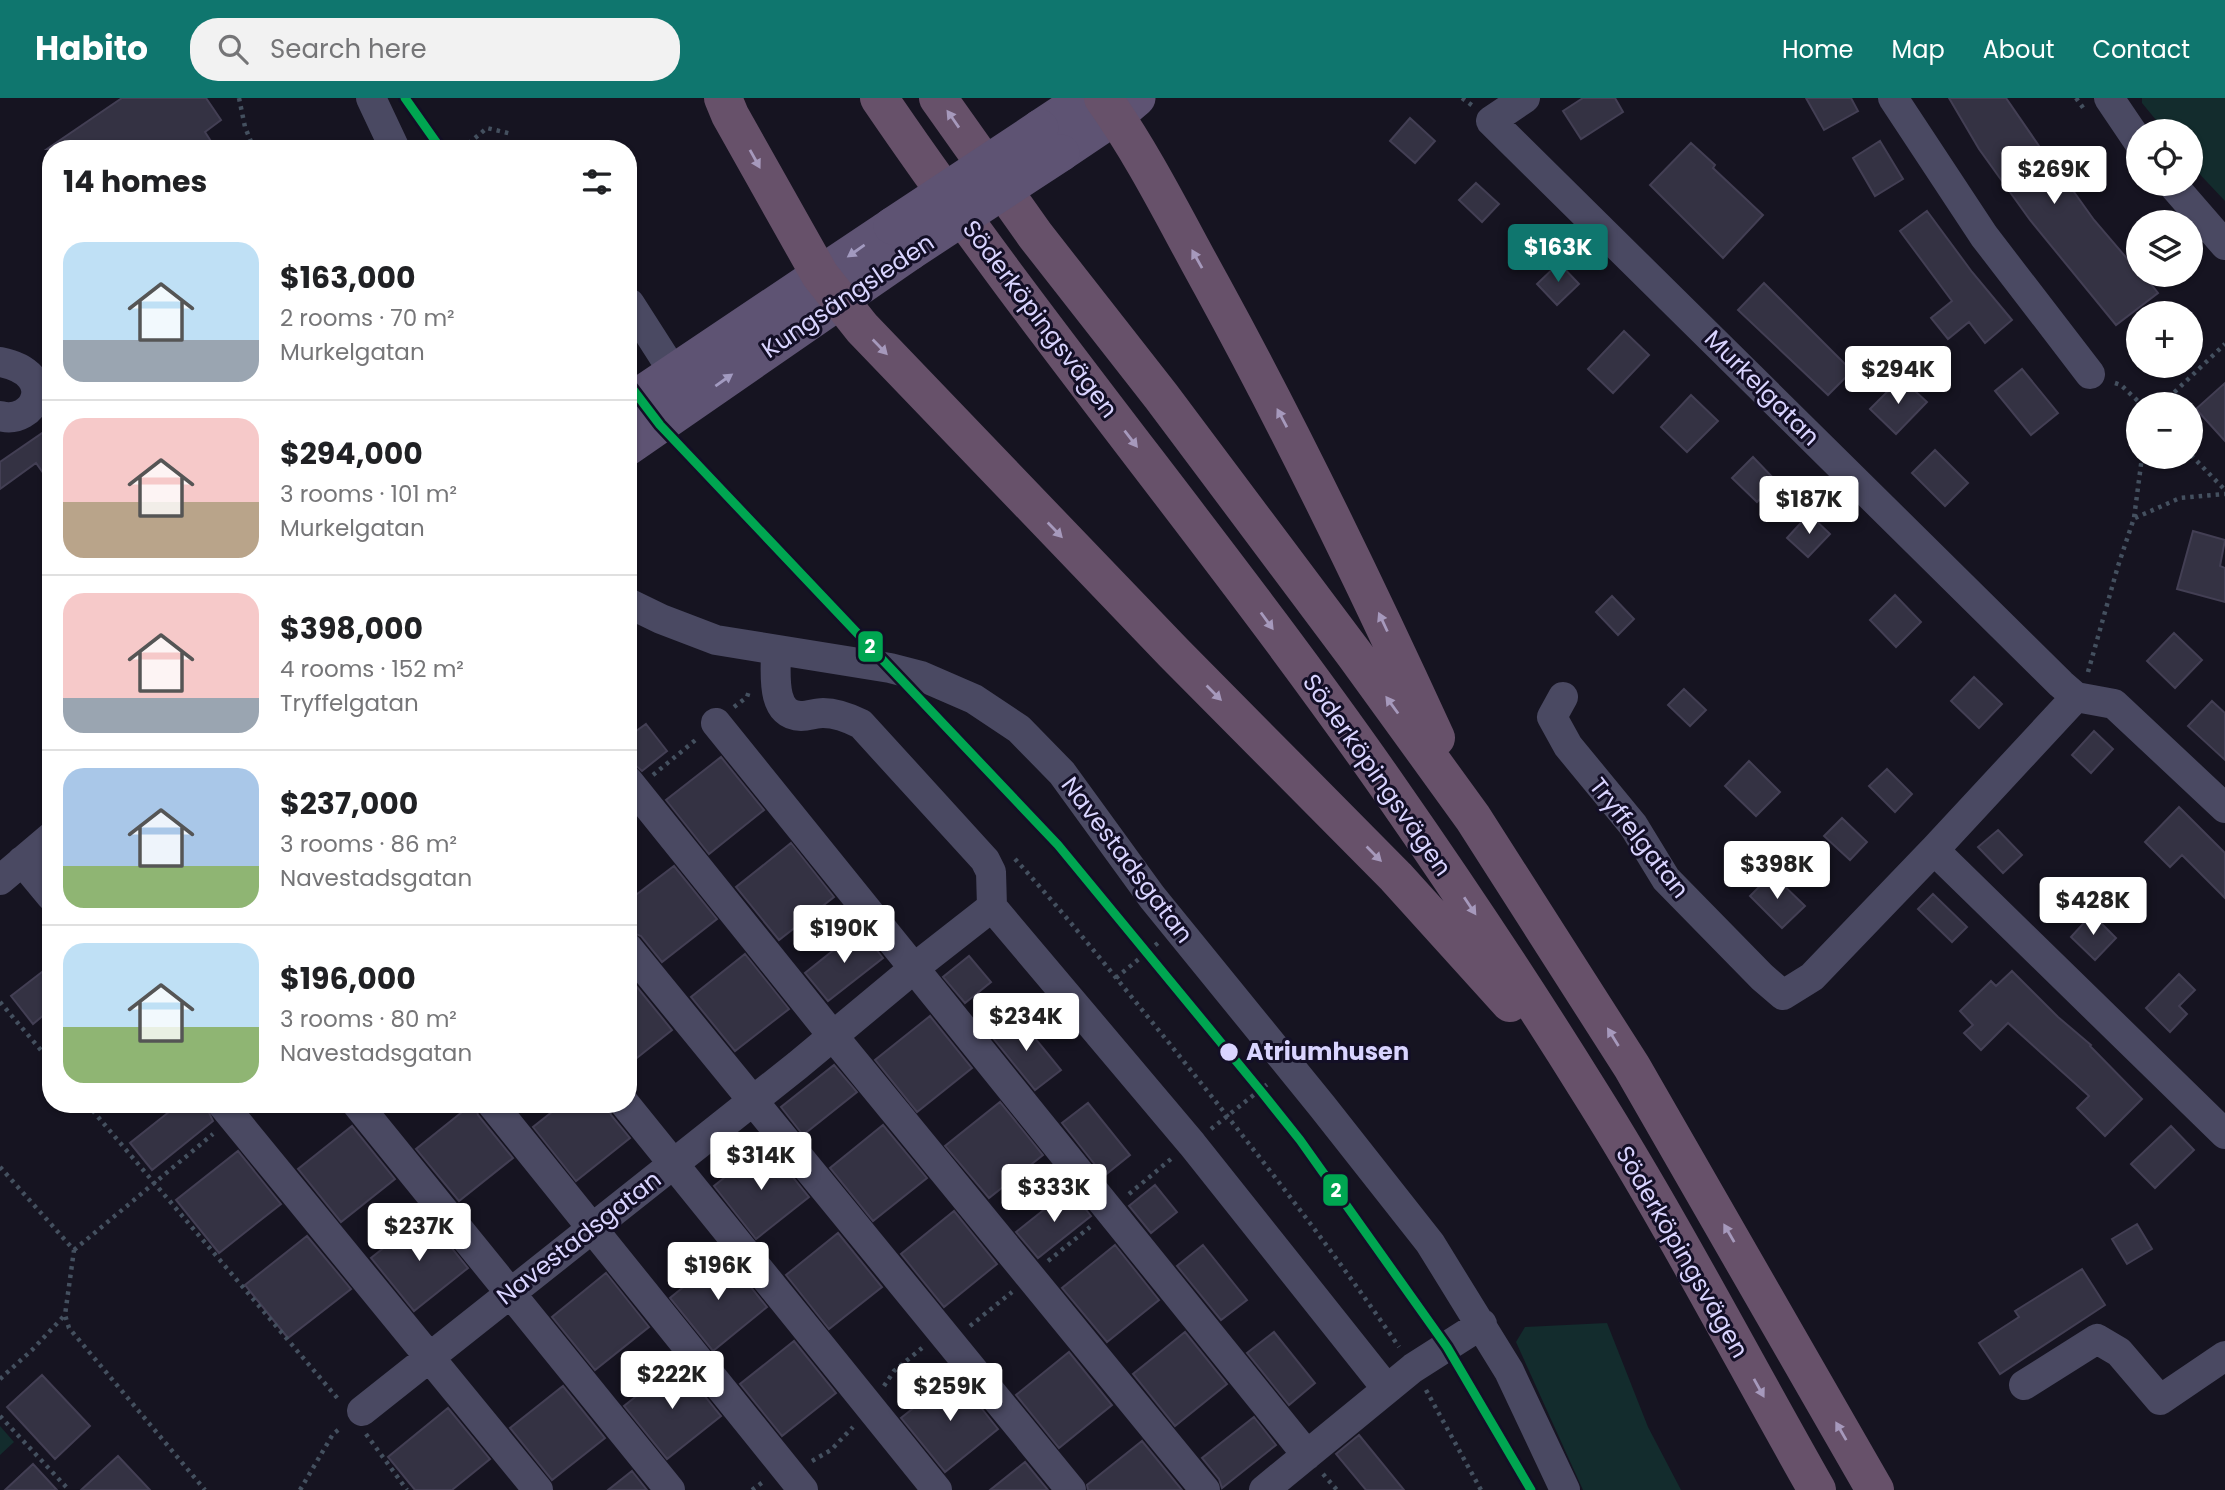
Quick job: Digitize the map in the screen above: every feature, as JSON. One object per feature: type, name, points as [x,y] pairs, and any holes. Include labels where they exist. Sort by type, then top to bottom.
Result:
[{"type":"highway","points":[[723,98],[730,115],[830,288],[862,328],[1026,500],[1396,877],[1593,1096]]},
{"type":"highway","name":"Söderköpingsvägen","points":[[880,98],[999,268],[1162,480],[1390,789],[1485,930],[1593,1096],[1817,1490]]},
{"type":"highway","name":"Söderköpingsvägen","points":[[938,98],[1035,235],[1161,396],[1473,818],[1632,1067],[1875,1490]]},
{"type":"highway","points":[[1110,102],[1230,318],[1305,462],[1369,590],[1473,818]]},
{"type":"main road","name":"Kungsängsleden","points":[[637,437],[684,387],[901,239],[1110,102]]},
{"type":"main road","name":"Kungsängsleden","points":[[637,401],[684,387]]},
{"type":"street","points":[[371,98],[392,140]]},
{"type":"street","name":"Murkelgatan","points":[[1525,98],[1491,121],[2076,697]]},
{"type":"street","points":[[1894,98],[1984,236],[2090,374]]},
{"type":"street","points":[[2109,98],[2126,123]]},
{"type":"street","points":[[2182,196],[2225,245]]},
{"type":"street","points":[[637,313],[684,387]]},
{"type":"street","points":[[0,362],[28,372],[36,383],[37,393],[31,406],[24,412],[14,417],[0,416]]},
{"type":"street","name":"Navestadsgatan","points":[[637,608],[716,640],[890,668],[921,677],[974,699],[1019,729],[1062,773],[1152,897],[1430,1243],[1509,1371],[1565,1490]]},
{"type":"street","points":[[776,651],[776,694],[785,709],[798,717],[823,713],[846,717],[861,724],[985,860],[990,872],[992,907],[1192,1144],[1387,1390]]},
{"type":"street","name":"Tryffelgatan","points":[[1563,697],[1552,717],[1568,747],[1633,825],[1666,879],[1783,995],[1812,977],[2076,697]]},
{"type":"street","points":[[2076,697],[2114,704],[2225,808]]},
{"type":"street","points":[[716,723],[1307,1455]]},
{"type":"street","points":[[637,792],[1205,1490]]},
{"type":"street","points":[[42,844],[11,870],[42,890]]},
{"type":"street","points":[[1934,850],[2225,1134]]},
{"type":"street","name":"Navestadsgatan","points":[[357,1414],[753,1101],[992,907]]},
{"type":"street","points":[[637,959],[1071,1490]]},
{"type":"street","points":[[230,1113],[538,1490]]},
{"type":"street","points":[[364,1113],[670,1490]]},
{"type":"street","points":[[499,1113],[795,1480]]},
{"type":"street","points":[[632,1113],[937,1490]]},
{"type":"street","points":[[1264,1490],[1413,1368],[1482,1324]]},
{"type":"street","points":[[2024,1385],[2096,1339],[2119,1352],[2160,1399],[2225,1356]]},
{"type":"path","points":[[239,98],[250,140]]},
{"type":"path","points":[[473,140],[488,128],[512,134]]},
{"type":"path","points":[[2175,392],[2225,344]]},
{"type":"path","points":[[2090,374],[2121,385],[2128,392]]},
{"type":"path","points":[[2076,697],[2090,669],[2134,518],[2140,469]]},
{"type":"path","points":[[2203,469],[2225,493]]},
{"type":"path","points":[[2134,518],[2180,498],[2225,493]]},
{"type":"path","points":[[0,1002],[42,1051]]},
{"type":"path","points":[[752,1490],[778,1472],[795,1480],[808,1464],[831,1450],[861,1419],[894,1371],[925,1345],[948,1340],[1030,1276],[1271,1081],[1265,1072]]},
{"type":"path","points":[[95,1113],[357,1414],[407,1490]]},
{"type":"path","points":[[205,1490],[69,1328],[65,1315],[74,1250],[154,1184],[226,1113]]},
{"type":"path","points":[[1227,1115],[1315,1228],[1413,1368],[1481,1490]]},
{"type":"path","points":[[0,1167],[74,1250]]},
{"type":"path","points":[[0,1379],[65,1315]]},
{"type":"path","points":[[300,1490],[333,1434],[357,1414]]},
{"type":"path","points":[[0,1416],[69,1490]]},
{"type":"green space","points":[[2142,98],[2225,98],[2225,201],[2203,178],[2203,119],[2155,119],[2142,103]]},
{"type":"green space","points":[[1607,1323],[1648,1427],[1681,1490],[1583,1490],[1516,1342],[1525,1327]]},
{"type":"green space","points":[[0,1426],[14,1442],[0,1455]]},
{"type":"building","points":[[122,98],[206,98],[221,120],[205,132],[210,140],[60,140]]},
{"type":"building","points":[[1583,98],[1615,98],[1623,112],[1581,139],[1563,111]]},
{"type":"building","points":[[1806,98],[1851,98],[1858,111],[1824,130]]},
{"type":"building","points":[[1949,98],[2006,98],[2057,172],[2059,171],[2094,220],[2126,257],[2126,287],[2153,287],[2158,293],[2148,301],[2126,301],[2126,317],[2116,325],[2030,220],[1979,149]]},
{"type":"building","points":[[1410,118],[1435,141],[1415,163],[1390,141]]},
{"type":"building","points":[[1880,141],[1903,179],[1875,196],[1853,158]]},
{"type":"building","points":[[1691,143],[1715,165],[1713,168],[1763,215],[1723,258],[1650,185]]},
{"type":"building","points":[[1476,183],[1499,204],[1482,222],[1459,200]]},
{"type":"building","points":[[1927,211],[2012,320],[1985,343],[1969,322],[1948,339],[1931,318],[1952,301],[1900,231]]},
{"type":"building","points":[[1559,263],[1579,284],[1557,305],[1537,284]]},
{"type":"building","points":[[1764,283],[1852,371],[1828,395],[1738,310]]},
{"type":"building","points":[[1624,331],[1649,355],[1613,393],[1588,369]]},
{"type":"building","points":[[2022,369],[2058,413],[2031,435],[1995,391]]},
{"type":"building","points":[[1901,378],[1927,402],[1896,434],[1870,409]]},
{"type":"building","points":[[2225,383],[2225,441],[2203,417],[2203,403]]},
{"type":"building","points":[[1691,395],[1718,421],[1687,452],[1661,427]]},
{"type":"building","points":[[42,433],[42,471],[36,463],[0,489],[0,462]]},
{"type":"building","points":[[1935,450],[1968,483],[1945,506],[1912,473]]},
{"type":"building","points":[[1753,457],[1777,482],[1757,502],[1732,478]]},
{"type":"building","points":[[1809,514],[1830,534],[1808,557],[1787,538]]},
{"type":"building","points":[[2193,531],[2225,540],[2220,566],[2225,568],[2225,602],[2177,589]]},
{"type":"building","points":[[1895,595],[1921,622],[1896,647],[1870,620]]},
{"type":"building","points":[[1612,596],[1634,619],[1618,635],[1596,612]]},
{"type":"building","points":[[2174,633],[2202,660],[2175,688],[2147,661]]},
{"type":"building","points":[[1974,677],[2002,704],[1979,728],[1951,701]]},
{"type":"building","points":[[1684,689],[1706,710],[1690,726],[1668,705]]},
{"type":"building","points":[[2212,701],[2225,713],[2225,760],[2188,726]]},
{"type":"building","points":[[646,724],[667,751],[642,771],[637,767],[637,730]]},
{"type":"building","points":[[2094,731],[2113,749],[2091,773],[2072,755]]},
{"type":"building","points":[[721,757],[764,810],[709,854],[666,800]]},
{"type":"building","points":[[1749,761],[1780,792],[1756,816],[1725,786]]},
{"type":"building","points":[[1887,769],[1912,794],[1895,812],[1869,786]]},
{"type":"building","points":[[2179,807],[2225,853],[2225,898],[2182,855],[2170,867],[2145,842]]},
{"type":"building","points":[[1842,818],[1867,842],[1850,860],[1824,836]]},
{"type":"building","points":[[1998,830],[2022,855],[2003,873],[1978,847]]},
{"type":"building","points":[[791,843],[834,897],[779,940],[736,887]]},
{"type":"building","points":[[674,866],[717,919],[662,962],[637,934],[637,894]]},
{"type":"building","points":[[1772,874],[1805,906],[1782,928],[1750,896]]},
{"type":"building","points":[[1933,894],[1967,927],[1952,942],[1918,909]]},
{"type":"building","points":[[2092,914],[2116,938],[2095,960],[2071,937]]},
{"type":"building","points":[[860,929],[883,958],[828,1001],[805,973]]},
{"type":"building","points":[[745,954],[789,1009],[735,1051],[691,997]]},
{"type":"building","points":[[969,956],[991,982],[965,1003],[943,977]]},
{"type":"building","points":[[2012,971],[2058,1017],[2091,1045],[2142,1099],[2105,1136],[2077,1108],[2089,1096],[2008,1023],[1981,1050],[1964,1033],[1973,1025],[1960,1011],[1991,981],[1996,986]]},
{"type":"building","points":[[42,972],[42,1016],[33,1024],[11,996]]},
{"type":"building","points":[[2179,974],[2195,990],[2179,1006],[2187,1014],[2170,1032],[2146,1008]]},
{"type":"building","points":[[637,987],[672,1030],[637,1058]]},
{"type":"building","points":[[930,1016],[972,1068],[917,1112],[875,1060]]},
{"type":"building","points":[[1017,1016],[1061,1070],[1035,1090],[992,1037]]},
{"type":"building","points":[[834,1065],[857,1092],[803,1135],[781,1107]]},
{"type":"building","points":[[1000,1102],[1043,1155],[989,1198],[945,1146]]},
{"type":"building","points":[[1088,1103],[1130,1155],[1104,1176],[1062,1123]]},
{"type":"building","points":[[168,1113],[209,1113],[213,1121],[152,1170],[130,1143]]},
{"type":"building","points":[[461,1113],[477,1113],[513,1158],[459,1201],[416,1149]]},
{"type":"building","points":[[551,1113],[610,1113],[630,1138],[576,1181],[533,1127]]},
{"type":"building","points":[[883,1125],[927,1178],[873,1221],[830,1168]]},
{"type":"building","points":[[352,1126],[395,1179],[341,1222],[298,1169]]},
{"type":"building","points":[[2171,1126],[2194,1150],[2155,1188],[2131,1164]]},
{"type":"building","points":[[766,1144],[809,1197],[756,1239],[714,1186]]},
{"type":"building","points":[[238,1151],[281,1204],[219,1253],[176,1200]]},
{"type":"building","points":[[1155,1185],[1177,1212],[1151,1233],[1129,1206]]},
{"type":"building","points":[[1070,1189],[1091,1216],[1038,1258],[1016,1232]]},
{"type":"building","points":[[954,1211],[997,1264],[944,1307],[901,1254]]},
{"type":"building","points":[[425,1215],[468,1268],[414,1311],[371,1258]]},
{"type":"building","points":[[2137,1224],[2152,1249],[2127,1264],[2112,1239]]},
{"type":"building","points":[[838,1233],[882,1287],[829,1329],[786,1275]]},
{"type":"building","points":[[307,1236],[351,1289],[288,1338],[245,1285]]},
{"type":"building","points":[[1115,1245],[1159,1300],[1107,1342],[1062,1288]]},
{"type":"building","points":[[1203,1245],[1247,1300],[1221,1320],[1177,1266]]},
{"type":"building","points":[[724,1254],[767,1307],[713,1351],[670,1298]]},
{"type":"building","points":[[2082,1269],[2105,1305],[2000,1374],[1979,1343],[2019,1317],[2015,1311]]},
{"type":"building","points":[[606,1273],[649,1327],[595,1370],[552,1317]]},
{"type":"building","points":[[1185,1332],[1227,1384],[1175,1426],[1133,1374]]},
{"type":"building","points":[[1274,1332],[1315,1383],[1289,1405],[1247,1353]]},
{"type":"building","points":[[794,1341],[836,1393],[782,1436],[740,1384]]},
{"type":"building","points":[[1069,1352],[1112,1405],[1059,1448],[1016,1395]]},
{"type":"building","points":[[678,1363],[721,1416],[667,1459],[624,1406]]},
{"type":"building","points":[[42,1375],[90,1426],[55,1459],[7,1407]]},
{"type":"building","points":[[955,1375],[998,1429],[945,1472],[901,1418]]},
{"type":"building","points":[[563,1386],[605,1438],[552,1480],[510,1428]]},
{"type":"building","points":[[448,1408],[490,1459],[452,1490],[415,1490],[388,1457]]},
{"type":"building","points":[[1254,1417],[1276,1445],[1222,1488],[1219,1479],[1202,1458]]},
{"type":"building","points":[[1359,1435],[1404,1490],[1366,1490],[1336,1454]]},
{"type":"building","points":[[1142,1441],[1182,1490],[1088,1490],[1087,1485]]},
{"type":"building","points":[[118,1456],[150,1490],[81,1490]]},
{"type":"building","points":[[1025,1462],[1048,1490],[990,1490]]},
{"type":"building","points":[[33,1464],[57,1490],[5,1490]]},
{"type":"building","points":[[632,1471],[647,1490],[608,1490]]},
{"type":"tram line","name":"2","points":[[405,98],[435,140]]},
{"type":"tram line","name":"2","points":[[637,395],[660,425],[1058,845],[1260,1090],[1300,1140],[1447,1347],[1531,1490]]},
{"type":"place","name":"Atriumhusen","points":[[1229,1052]]}]
